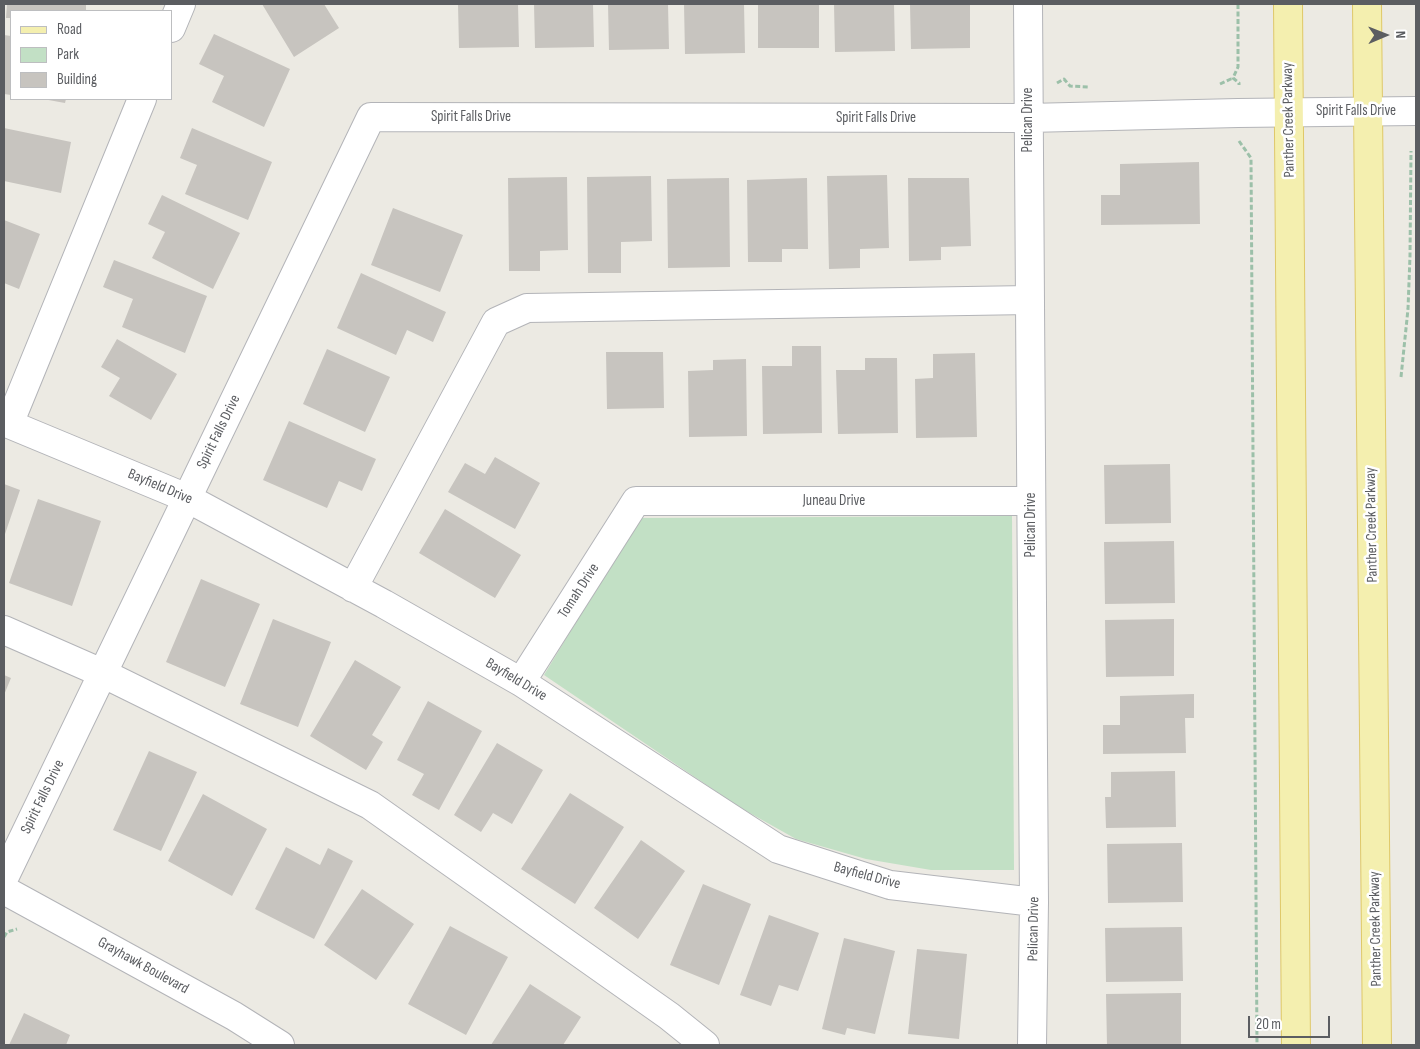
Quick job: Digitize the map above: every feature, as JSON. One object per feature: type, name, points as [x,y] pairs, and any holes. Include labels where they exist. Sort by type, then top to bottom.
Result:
[{"type":"main road","name":"Panther Creek Parkway","points":[[1288,4],[1296,1045]]},
{"type":"main road","name":"Panther Creek Parkway","points":[[1367,4],[1377,1045]]},
{"type":"street","points":[[172,26],[181,4]]},
{"type":"street","name":"Pelican Drive","points":[[1028,4],[1034,902],[1032,1045]]},
{"type":"street","points":[[6,423],[142,100]]},
{"type":"street","name":"Spirit Falls Drive","points":[[4,878],[371,117],[1028,118],[1416,111]]},
{"type":"street","points":[[353,588],[496,322],[527,308],[1030,300]]},
{"type":"street","name":"Bayfield Drive","points":[[6,423],[187,498],[353,588],[521,682],[778,850],[890,885],[1034,902]]},
{"type":"street","name":"Juneau Drive","points":[[636,501],[1031,501]]},
{"type":"street","name":"Tomah Drive","points":[[521,682],[636,501]]},
{"type":"street","points":[[4,630],[102,673],[370,805],[661,1010],[705,1045]]},
{"type":"street","name":"Grayhawk Boulevard","points":[[4,890],[234,1016],[280,1045]]},
{"type":"path","points":[[1238,4],[1238,67],[1233,78],[1239,83],[1238,113]]},
{"type":"path","points":[[1237,140],[1242,143],[1251,158],[1257,1045]]},
{"type":"path","points":[[4,936],[7,932],[17,929]]},
{"type":"green space","points":[[1012,516],[1014,870],[931,870],[866,859],[796,839],[739,807],[544,675],[639,518]]},
{"type":"building","points":[[7,4],[86,4],[86,10],[10,10],[10,18],[6,18]]},
{"type":"building","points":[[262,4],[324,4],[339,28],[294,57]]},
{"type":"building","points":[[458,4],[518,4],[519,47],[459,48]]},
{"type":"building","points":[[534,4],[593,4],[594,47],[535,48]]},
{"type":"building","points":[[608,4],[668,4],[669,49],[609,50]]},
{"type":"building","points":[[684,4],[744,4],[745,53],[685,54]]},
{"type":"building","points":[[758,4],[819,4],[819,48],[758,48]]},
{"type":"building","points":[[834,4],[894,4],[895,51],[835,52]]},
{"type":"building","points":[[910,4],[970,4],[970,48],[911,49]]},
{"type":"building","points":[[214,34],[290,69],[264,127],[212,102],[224,76],[199,64]]},
{"type":"building","points":[[4,35],[10,36],[10,95],[4,94]]},
{"type":"building","points":[[48,100],[66,100],[65,103]]},
{"type":"building","points":[[4,128],[71,142],[61,193],[4,181]]},
{"type":"building","points":[[192,128],[272,162],[248,220],[185,194],[197,165],[180,158]]},
{"type":"building","points":[[1199,162],[1200,224],[1101,225],[1101,195],[1120,195],[1120,164]]},
{"type":"building","points":[[887,175],[889,248],[860,249],[860,268],[829,269],[827,176]]},
{"type":"building","points":[[651,176],[652,241],[621,242],[621,273],[588,273],[587,177]]},
{"type":"building","points":[[567,177],[568,250],[540,251],[540,271],[509,271],[508,178]]},
{"type":"building","points":[[729,178],[730,267],[668,268],[667,179]]},
{"type":"building","points":[[807,178],[808,249],[782,249],[782,262],[748,262],[747,180]]},
{"type":"building","points":[[908,178],[969,178],[971,246],[941,247],[941,260],[909,261]]},
{"type":"building","points":[[162,195],[240,233],[213,289],[152,258],[165,232],[148,224]]},
{"type":"building","points":[[393,208],[463,235],[440,292],[371,265]]},
{"type":"building","points":[[4,220],[40,234],[19,289],[4,283]]},
{"type":"building","points":[[114,260],[207,296],[185,353],[122,327],[133,299],[103,287]]},
{"type":"building","points":[[361,273],[446,312],[433,342],[407,330],[396,355],[337,328]]},
{"type":"building","points":[[117,339],[177,374],[151,420],[109,396],[120,378],[101,367]]},
{"type":"building","points":[[792,346],[821,346],[822,433],[763,434],[762,366],[792,366]]},
{"type":"building","points":[[327,349],[390,377],[365,432],[303,404]]},
{"type":"building","points":[[606,352],[663,352],[664,408],[607,409]]},
{"type":"building","points":[[975,353],[977,437],[916,438],[915,379],[933,378],[933,354]]},
{"type":"building","points":[[865,358],[897,358],[898,433],[838,434],[836,370],[865,370]]},
{"type":"building","points":[[746,359],[747,436],[689,437],[688,371],[713,370],[713,360]]},
{"type":"building","points":[[289,421],[376,459],[362,491],[339,481],[327,508],[263,480]]},
{"type":"building","points":[[495,457],[540,483],[515,529],[448,492],[465,463],[485,474]]},
{"type":"building","points":[[1170,464],[1171,523],[1105,524],[1104,465]]},
{"type":"building","points":[[4,484],[20,490],[4,537]]},
{"type":"building","points":[[38,499],[101,521],[72,606],[9,583]]},
{"type":"building","points":[[445,509],[521,555],[495,598],[419,553]]},
{"type":"building","points":[[1174,541],[1175,603],[1105,604],[1104,542]]},
{"type":"building","points":[[201,579],[260,604],[225,687],[166,662]]},
{"type":"building","points":[[273,619],[331,642],[298,727],[240,704]]},
{"type":"building","points":[[1174,619],[1174,676],[1106,677],[1105,620]]},
{"type":"building","points":[[355,660],[401,687],[372,735],[383,742],[366,770],[310,736]]},
{"type":"building","points":[[4,675],[11,678],[4,695]]},
{"type":"building","points":[[1194,694],[1194,718],[1185,718],[1186,753],[1103,754],[1103,725],[1120,725],[1120,696]]},
{"type":"building","points":[[428,701],[482,731],[439,810],[412,795],[424,774],[397,760]]},
{"type":"building","points":[[497,743],[543,770],[512,824],[493,813],[481,832],[454,815]]},
{"type":"building","points":[[149,751],[197,772],[161,851],[113,830]]},
{"type":"building","points":[[1175,771],[1176,827],[1106,828],[1105,797],[1111,797],[1111,772]]},
{"type":"building","points":[[570,793],[624,827],[575,904],[521,869]]},
{"type":"building","points":[[203,794],[267,829],[232,896],[168,861]]},
{"type":"building","points":[[641,840],[685,871],[638,939],[594,908]]},
{"type":"building","points":[[1182,843],[1183,902],[1108,903],[1107,844]]},
{"type":"building","points":[[286,847],[320,865],[328,848],[353,861],[314,939],[255,909]]},
{"type":"building","points":[[703,884],[751,904],[719,985],[670,965]]},
{"type":"building","points":[[362,889],[414,924],[376,980],[324,945]]},
{"type":"building","points":[[769,915],[819,933],[798,991],[779,985],[771,1006],[740,995]]},
{"type":"building","points":[[450,926],[508,957],[466,1035],[408,1004]]},
{"type":"building","points":[[1182,927],[1183,981],[1106,982],[1105,928]]},
{"type":"building","points":[[844,938],[895,951],[875,1034],[847,1028],[845,1035],[822,1029]]},
{"type":"building","points":[[917,949],[967,954],[959,1039],[908,1034]]},
{"type":"building","points":[[530,984],[581,1017],[563,1045],[491,1045]]},
{"type":"building","points":[[1181,993],[1181,1045],[1107,1045],[1106,994]]},
{"type":"building","points":[[24,1013],[70,1035],[66,1045],[9,1045]]}]
